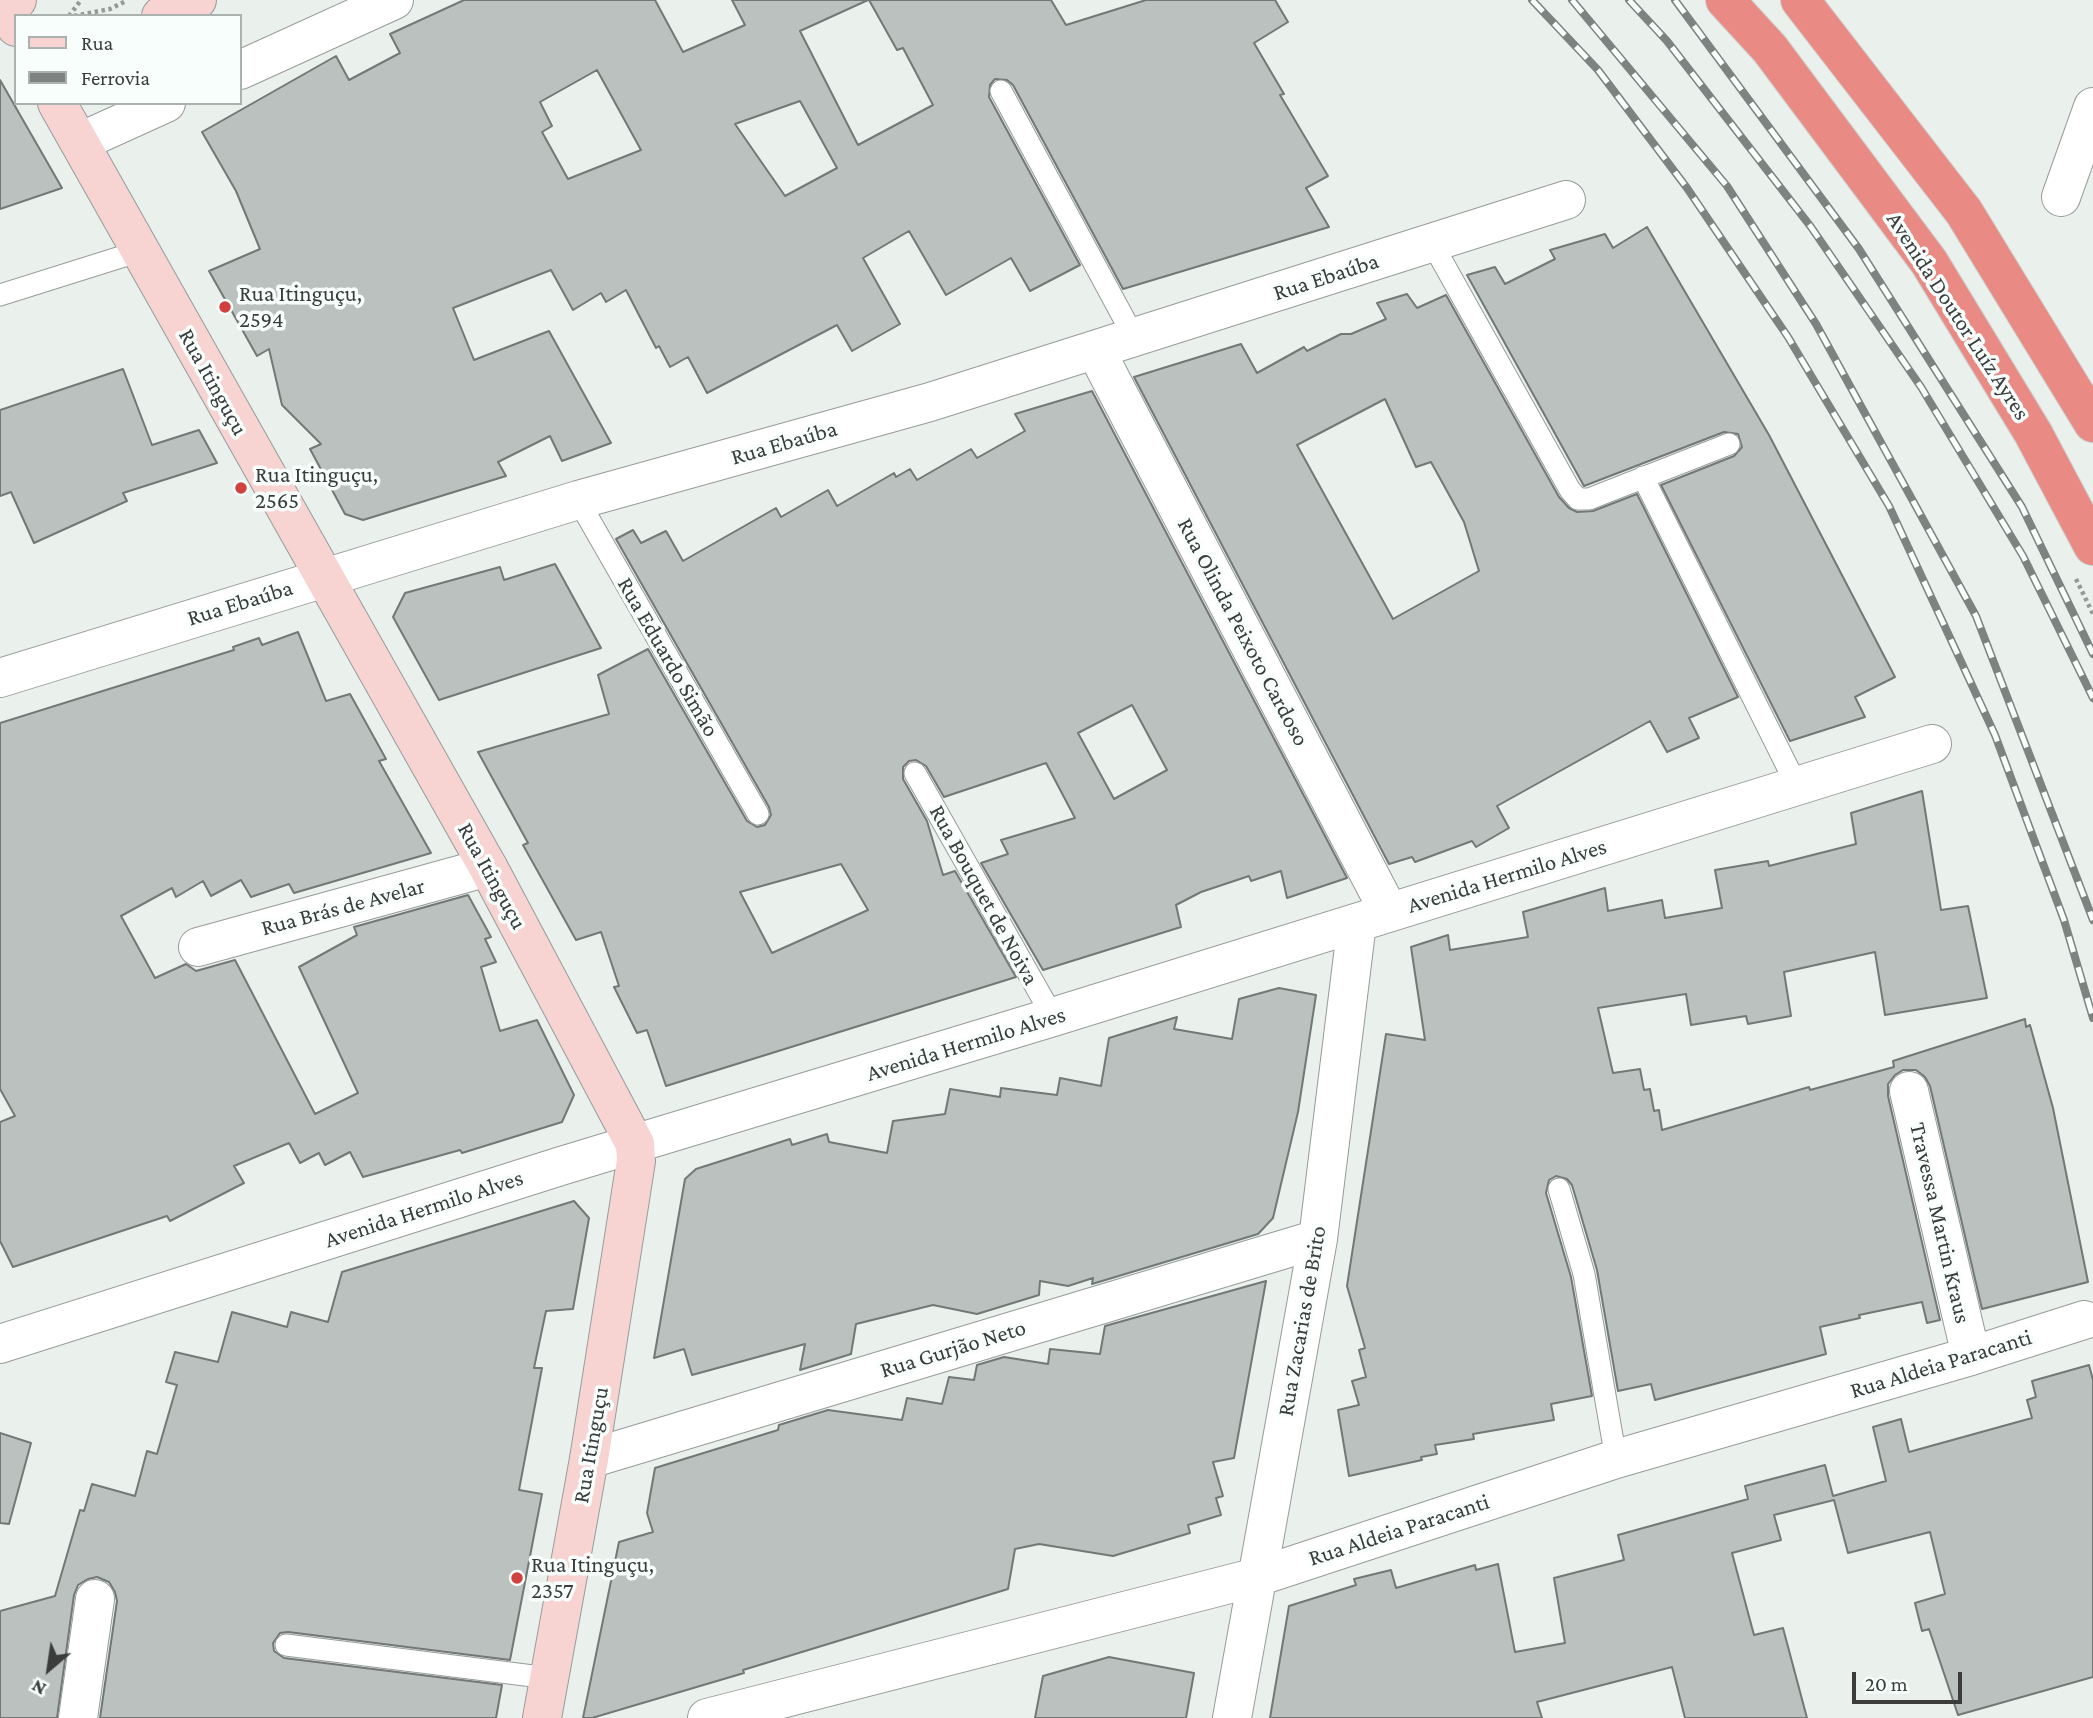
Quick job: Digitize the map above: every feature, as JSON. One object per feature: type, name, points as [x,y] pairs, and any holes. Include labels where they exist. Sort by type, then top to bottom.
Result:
[{"type":"highway","name":"Avenida Doutor Luíz Ayres","points":[[1725,0],[1770,49],[1929,261],[2033,432],[2093,546]]},
{"type":"highway","points":[[1800,0],[1964,212],[2093,424]]},
{"type":"main road","points":[[166,14],[197,0]]},
{"type":"main road","name":"Rua Itinguçu","points":[[69,116],[140,251],[488,867],[635,1144],[636,1161],[589,1459],[542,1718]]},
{"type":"street","points":[[242,69],[394,0]]},
{"type":"street","points":[[69,116],[151,105]]},
{"type":"street","points":[[2061,197],[2093,107]]},
{"type":"street","name":"Rua Ebaúba","points":[[0,678],[324,576],[578,500],[930,402],[1566,200]]},
{"type":"street","name":"Rua Olinda Peixoto Cardoso","points":[[1096,351],[1373,918]]},
{"type":"street","name":"Avenida Hermilo Alves","points":[[0,1344],[635,1144],[1932,744]]},
{"type":"street","name":"Rua Brás de Avelar","points":[[198,947],[488,867]]},
{"type":"street","name":"Rua Zacarias de Brito","points":[[1232,1718],[1373,918]]},
{"type":"street","name":"Travessa Martin Kraus","points":[[1909,1091],[1971,1356]]},
{"type":"street","name":"Rua Gurjão Neto","points":[[589,1459],[1318,1239]]},
{"type":"street","name":"Rua Aldeia Paracanti","points":[[708,1718],[1257,1577],[1616,1459],[1971,1356],[2084,1320]]},
{"type":"street","points":[[78,1718],[95,1599]]},
{"type":"lane","points":[[1001,91],[1135,339]]},
{"type":"lane","points":[[1432,243],[1570,490],[1578,499],[1589,499],[1729,444]]},
{"type":"lane","points":[[0,295],[140,251]]},
{"type":"lane","points":[[1643,477],[1797,786]]},
{"type":"lane","name":"Rua Eduardo Simão","points":[[578,500],[758,814]]},
{"type":"lane","name":"Rua Bouquet de Noiva","points":[[915,773],[1053,1017]]},
{"type":"lane","points":[[1559,1189],[1584,1274],[1616,1459]]},
{"type":"lane","points":[[286,1646],[549,1678]]},
{"type":"path","points":[[82,14],[110,9],[129,0]]},
{"type":"building","points":[[464,0],[655,0],[683,52],[745,25],[732,0],[868,0],[800,31],[858,145],[933,105],[903,48],[897,50],[869,0],[1051,0],[1066,25],[1146,0],[1275,0],[1288,22],[1254,43],[1284,94],[1280,95],[1328,176],[1306,188],[1329,227],[1123,289],[1013,85],[1007,80],[995,79],[990,85],[989,97],[1080,265],[1030,291],[1011,258],[946,295],[909,231],[863,258],[900,324],[852,351],[837,325],[707,393],[688,357],[670,367],[659,346],[656,348],[626,290],[606,302],[601,293],[573,310],[551,270],[453,308],[474,360],[549,331],[611,443],[562,461],[550,436],[498,462],[506,476],[363,520],[345,514],[310,449],[321,444],[282,405],[269,349],[257,356],[209,271],[260,249],[236,191],[202,132],[336,56],[349,80],[400,53],[390,34]],"holes":[[[597,70],[641,150],[568,179],[542,132],[552,126],[540,102]],[[800,101],[837,168],[785,196],[735,124]]]},
{"type":"building","points":[[0,80],[62,188],[0,209]]},
{"type":"building","points":[[1647,227],[1769,435],[1895,677],[1855,697],[1865,717],[1790,741],[1661,485],[1734,456],[1742,447],[1738,434],[1724,432],[1584,486],[1467,275],[1495,267],[1505,284],[1555,259],[1550,250],[1605,234],[1613,248]]},
{"type":"building","points":[[1407,294],[1417,308],[1446,295],[1559,497],[1569,508],[1577,512],[1593,511],[1637,494],[1738,697],[1689,718],[1699,738],[1667,752],[1650,721],[1497,806],[1509,828],[1476,847],[1472,841],[1415,862],[1412,857],[1389,864],[1134,377],[1241,344],[1257,373],[1304,347],[1307,351],[1341,334],[1351,334],[1386,319],[1377,303]],"holes":[[[1385,399],[1416,467],[1431,462],[1464,522],[1479,571],[1393,619],[1297,445]]]},
{"type":"building","points":[[123,369],[152,445],[199,430],[217,463],[123,493],[127,501],[34,543],[11,492],[0,496],[0,410]]},
{"type":"building","points":[[1092,391],[1347,878],[1287,898],[1281,871],[1251,881],[1249,876],[1201,892],[1176,905],[1181,927],[1043,970],[981,863],[1008,854],[1001,840],[1075,818],[1046,763],[944,797],[926,766],[916,760],[909,761],[903,767],[903,779],[927,821],[943,875],[955,871],[1016,977],[666,1086],[647,1030],[637,1033],[614,987],[619,986],[601,932],[576,940],[523,845],[528,843],[478,752],[609,714],[598,675],[648,649],[747,821],[757,827],[765,825],[771,815],[769,807],[616,539],[633,530],[641,543],[666,531],[683,561],[776,508],[781,517],[828,490],[837,506],[894,473],[896,477],[910,469],[917,480],[971,449],[977,458],[1025,431],[1015,414]],"holes":[[[1132,705],[1167,770],[1114,799],[1078,733]],[[841,864],[868,910],[772,953],[740,892]]]},
{"type":"building","points":[[555,564],[601,648],[439,700],[393,617],[405,593],[500,567],[504,580]]},
{"type":"building","points":[[298,632],[326,701],[350,694],[386,759],[379,761],[431,853],[294,893],[289,884],[251,897],[241,880],[211,896],[203,881],[176,897],[172,888],[121,916],[155,978],[186,964],[196,971],[235,960],[315,1114],[358,1093],[299,967],[357,935],[354,927],[468,895],[491,937],[485,939],[496,962],[481,967],[500,1031],[537,1020],[574,1095],[562,1122],[462,1153],[460,1150],[363,1177],[350,1152],[325,1165],[319,1153],[300,1163],[289,1143],[234,1166],[244,1183],[170,1221],[167,1216],[13,1267],[0,1241],[0,1122],[15,1116],[0,1089],[0,723],[234,650],[233,647],[259,638],[262,645]]},
{"type":"building","points":[[1922,791],[1941,910],[1968,906],[1987,998],[1885,1015],[1875,952],[1784,972],[1791,1016],[1748,1024],[1746,1016],[1691,1025],[1686,994],[1598,1008],[1613,1073],[1640,1069],[1644,1090],[1650,1089],[1654,1111],[1659,1110],[1662,1130],[1809,1087],[1810,1090],[1894,1067],[1893,1061],[2025,1019],[2026,1027],[2030,1025],[2053,1108],[2088,1282],[1982,1309],[1930,1086],[1925,1077],[1916,1070],[1903,1070],[1888,1084],[1888,1096],[1940,1320],[1927,1323],[1922,1302],[1859,1315],[1860,1318],[1820,1327],[1826,1354],[1655,1400],[1651,1384],[1618,1391],[1597,1270],[1572,1185],[1567,1179],[1556,1176],[1549,1180],[1546,1193],[1571,1277],[1592,1396],[1551,1404],[1554,1420],[1473,1434],[1474,1439],[1435,1445],[1437,1454],[1421,1457],[1422,1460],[1349,1476],[1338,1410],[1359,1405],[1352,1381],[1366,1377],[1359,1350],[1365,1348],[1347,1286],[1386,1034],[1425,1040],[1411,947],[1448,935],[1450,950],[1528,937],[1523,912],[1605,888],[1608,911],[1662,900],[1665,918],[1722,908],[1715,870],[1768,861],[1769,866],[1856,844],[1851,813]]},
{"type":"building","points":[[1279,988],[1316,995],[1298,1112],[1273,1218],[1258,1234],[1092,1284],[1093,1278],[1068,1286],[1040,1281],[1039,1295],[977,1314],[933,1305],[856,1324],[851,1354],[800,1370],[805,1344],[692,1375],[684,1349],[654,1358],[685,1179],[696,1169],[790,1139],[792,1145],[827,1134],[829,1142],[887,1153],[893,1121],[945,1114],[950,1089],[1000,1097],[1001,1088],[1057,1095],[1060,1078],[1101,1086],[1109,1038],[1177,1017],[1174,1029],[1232,1039],[1239,999]]},
{"type":"building","points":[[574,1201],[589,1218],[573,1309],[546,1311],[534,1368],[542,1368],[519,1490],[542,1494],[510,1660],[288,1632],[280,1633],[273,1643],[274,1651],[284,1658],[502,1685],[496,1718],[100,1718],[117,1601],[109,1582],[97,1577],[78,1585],[74,1595],[57,1718],[0,1718],[0,1611],[55,1596],[80,1510],[84,1511],[92,1484],[135,1496],[147,1451],[157,1454],[177,1385],[166,1382],[175,1352],[218,1362],[232,1312],[287,1327],[291,1312],[328,1322],[342,1272]]},
{"type":"building","points":[[1266,1281],[1234,1458],[1213,1462],[1223,1496],[1216,1498],[1221,1515],[1188,1525],[1190,1533],[1113,1556],[1039,1544],[1015,1549],[1008,1589],[743,1670],[744,1673],[592,1718],[583,1718],[619,1542],[653,1532],[647,1513],[655,1468],[778,1430],[779,1425],[828,1410],[902,1420],[907,1398],[942,1404],[949,1377],[974,1380],[977,1365],[1004,1357],[1048,1364],[1050,1349],[1100,1354],[1105,1326]]},
{"type":"building","points":[[2089,1365],[2093,1380],[2093,1677],[1958,1715],[1929,1629],[1922,1631],[1915,1603],[1945,1594],[1930,1532],[1848,1553],[1834,1500],[1774,1515],[1781,1540],[1732,1553],[1754,1635],[1783,1628],[1807,1718],[1685,1718],[1672,1667],[1537,1702],[1542,1718],[1270,1718],[1289,1606],[1356,1585],[1354,1579],[1391,1570],[1396,1588],[1475,1565],[1476,1570],[1498,1564],[1515,1652],[1565,1643],[1554,1578],[1624,1560],[1618,1535],[1748,1499],[1745,1486],[1825,1465],[1833,1496],[1886,1481],[1873,1427],[1901,1419],[1909,1452],[2032,1418],[2027,1400],[2036,1397],[2032,1381]]},
{"type":"building","points":[[0,1433],[31,1443],[9,1524],[0,1523]]},
{"type":"building","points":[[1109,1657],[1194,1673],[1186,1718],[1035,1718],[1043,1676]]},
{"type":"railway","points":[[1532,0],[1598,70],[1687,188],[1788,337],[1889,506],[1995,735],[2064,920],[2093,1018]]},
{"type":"railway","points":[[1572,0],[1727,186],[1816,324],[1976,616],[2093,920]]},
{"type":"railway","points":[[1629,0],[1667,41],[1811,227],[1921,387],[2023,556],[2093,698]]},
{"type":"railway","points":[[1675,0],[1859,249],[2022,507],[2093,654]]},
{"type":"place","name":"Rua Itinguçu, 2594","points":[[225,307]]},
{"type":"place","name":"Rua Itinguçu, 2565","points":[[241,488]]},
{"type":"place","name":"Rua Itinguçu, 2357","points":[[517,1578]]}]
